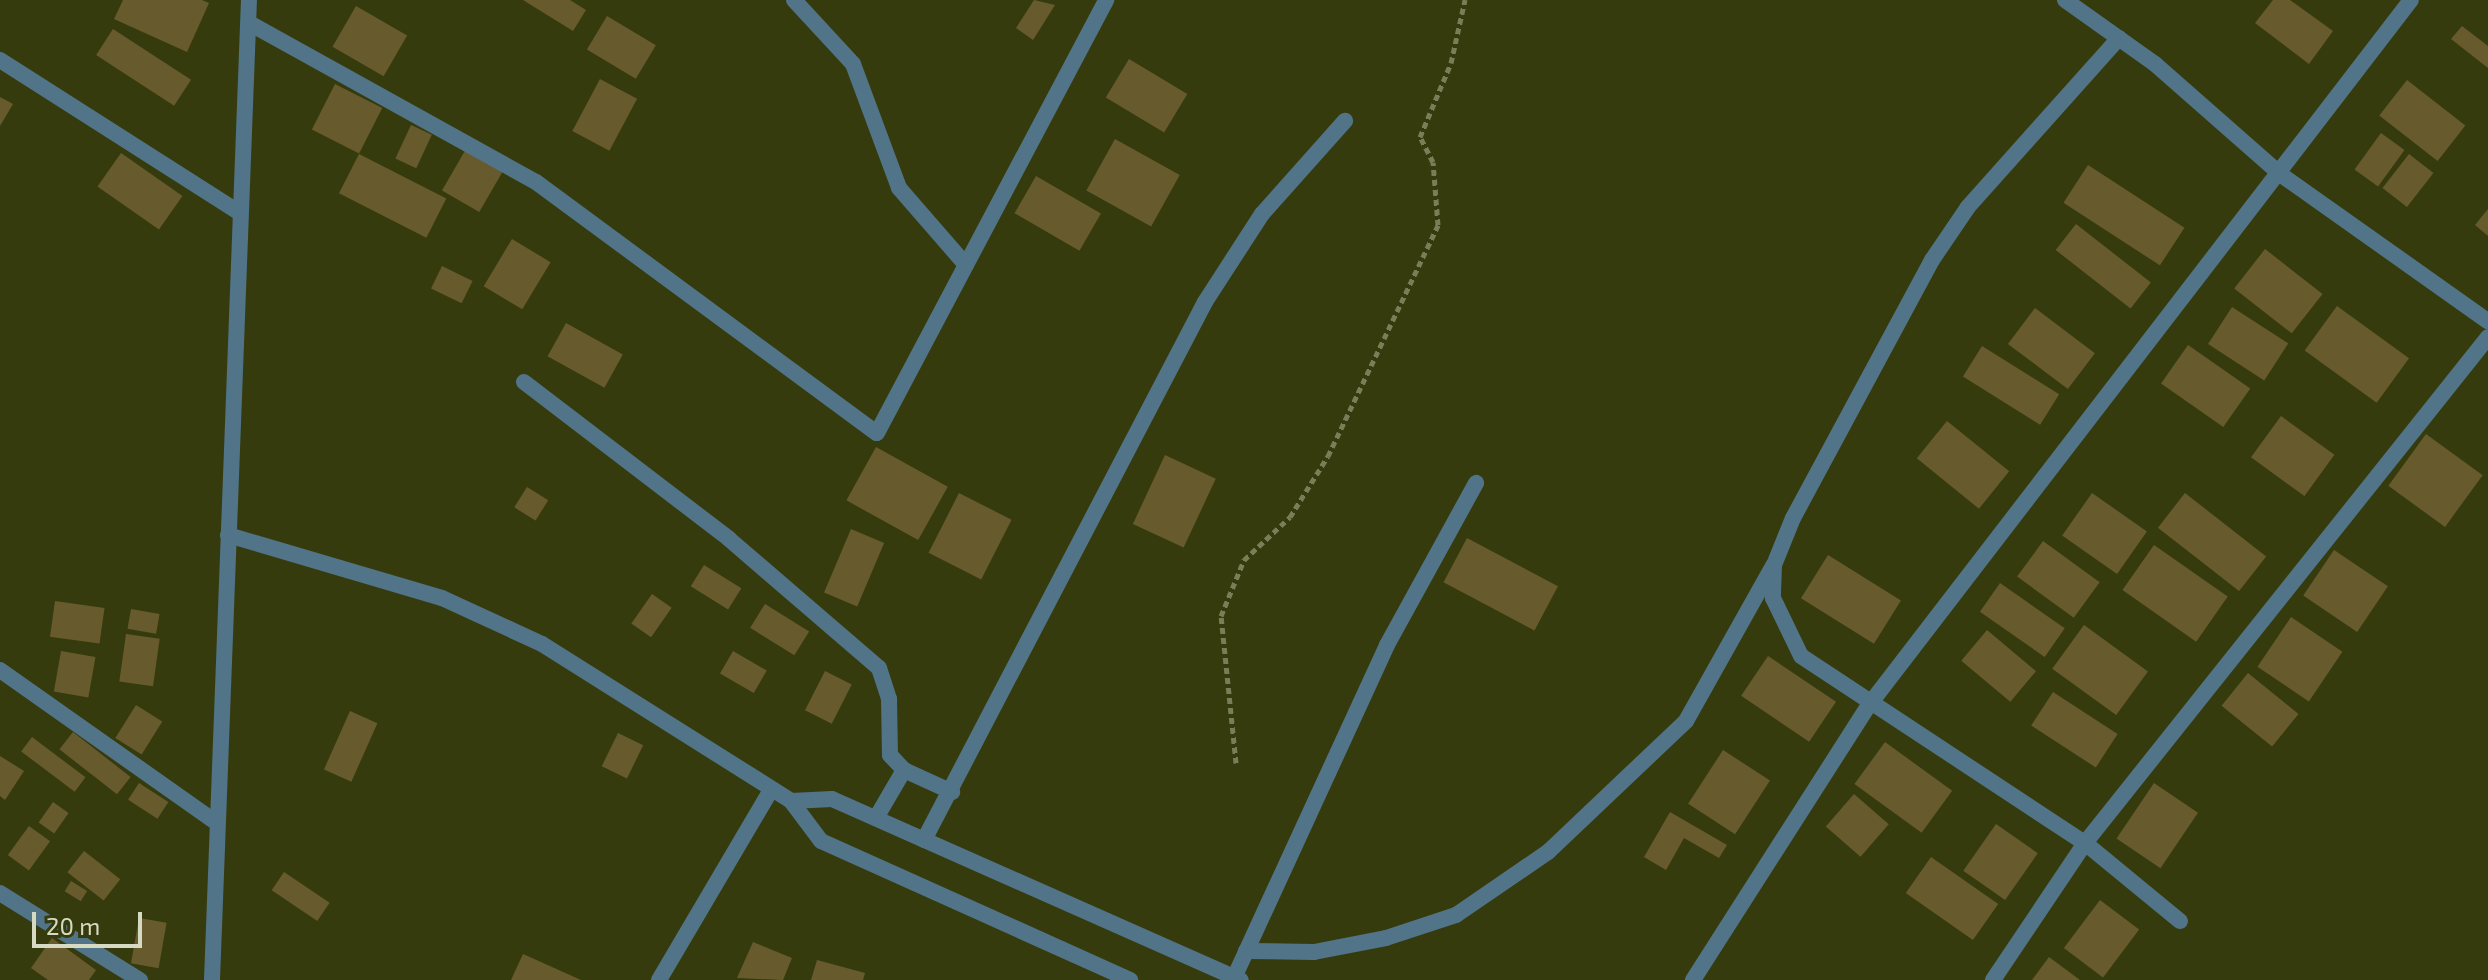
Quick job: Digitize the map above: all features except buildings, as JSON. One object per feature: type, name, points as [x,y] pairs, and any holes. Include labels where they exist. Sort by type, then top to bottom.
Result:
[{"type":"street","points":[[212,980],[214,821],[249,0]]},
{"type":"street","points":[[794,0],[853,64],[899,188],[966,265]]},
{"type":"street","points":[[249,23],[536,182],[877,433],[1106,0]]},
{"type":"street","points":[[2065,0],[2119,38],[2280,174],[2488,321]]},
{"type":"street","points":[[1693,980],[1869,705],[2411,0]]},
{"type":"street","points":[[1246,951],[1314,952],[1386,938],[1456,915],[1548,852],[1686,721],[1774,565],[1932,260],[1968,207],[2119,38]]},
{"type":"street","points":[[0,60],[240,213]]},
{"type":"street","points":[[924,840],[952,792],[1212,291],[1262,214],[1345,121]]},
{"type":"street","points":[[1993,980],[2085,843],[2488,337]]},
{"type":"street","points":[[524,382],[729,539],[879,668],[889,699],[890,755],[904,770],[952,792]]},
{"type":"street","points":[[791,801],[832,799],[1236,979],[1246,951],[1387,645],[1476,483]]},
{"type":"street","points":[[228,535],[442,598],[542,644],[791,801],[821,841],[1130,980]]},
{"type":"street","points":[[1774,565],[1773,598],[1795,648],[1869,705],[2085,843],[2180,921]]},
{"type":"street","points":[[0,670],[214,821]]},
{"type":"street","points":[[876,818],[904,770]]},
{"type":"street","points":[[659,980],[771,790]]},
{"type":"street","points":[[0,893],[140,980]]},
{"type":"path","points":[[1236,763],[1221,616],[1244,560],[1290,517],[1328,456],[1438,225],[1433,162],[1420,137],[1451,63],[1465,0]]}]
